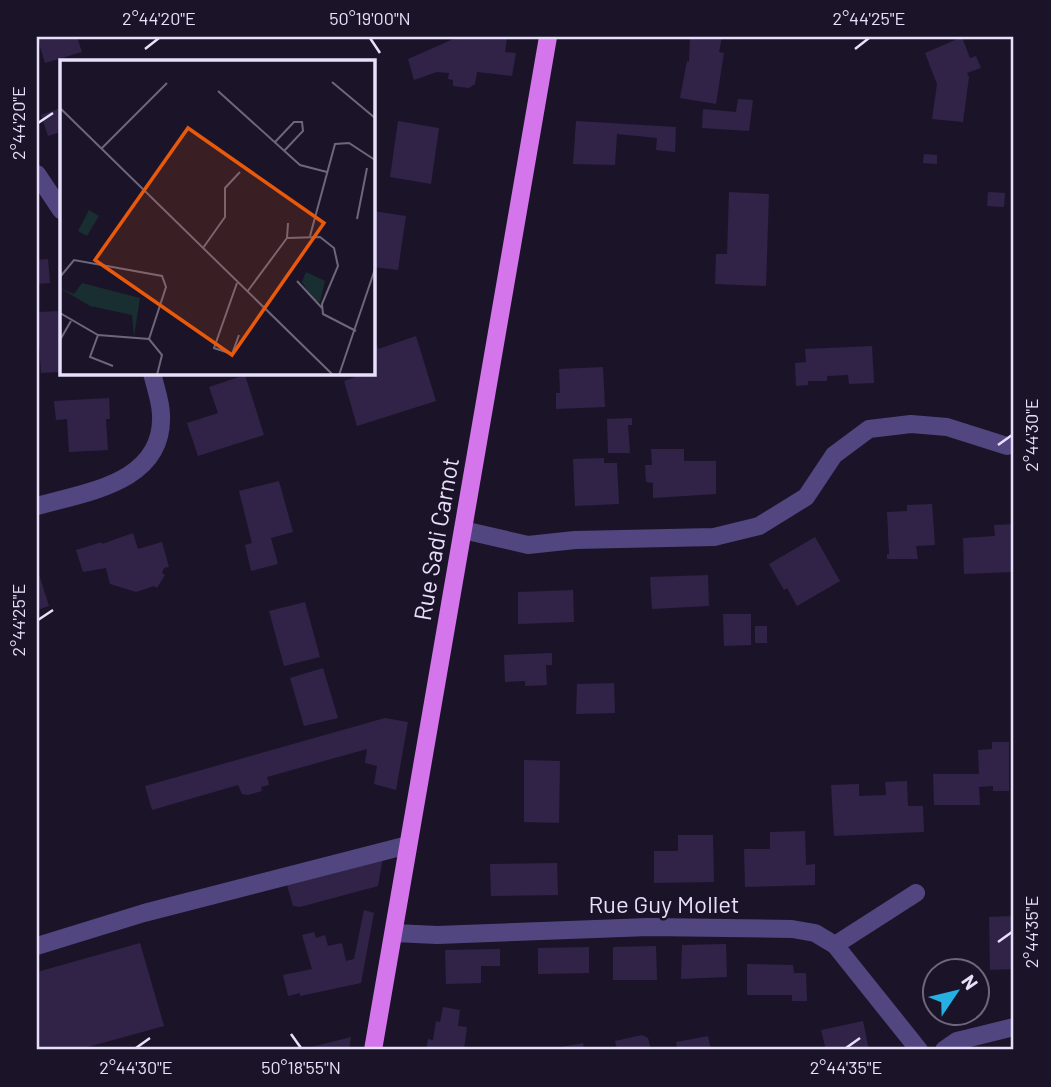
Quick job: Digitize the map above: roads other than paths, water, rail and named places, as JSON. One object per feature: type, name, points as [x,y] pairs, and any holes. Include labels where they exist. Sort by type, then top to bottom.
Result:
[{"type":"main road","name":"Rue Sadi Carnot","points":[[373,1050],[548,37]]},
{"type":"street","points":[[37,174],[60,209]]},
{"type":"street","points":[[37,506],[118,483],[138,470],[159,436],[162,415],[152,374]]},
{"type":"street","points":[[463,530],[528,545],[575,540],[715,537],[759,526],[806,497],[834,455],[869,429],[911,424],[947,427],[1007,446]]},
{"type":"street","points":[[37,946],[158,910],[408,845]]},
{"type":"street","points":[[916,893],[835,945],[919,1050]]},
{"type":"street","name":"Rue Guy Mollet","points":[[394,933],[437,935],[649,927],[792,929],[815,933],[835,945]]},
{"type":"street","points":[[944,1050],[957,1041],[1014,1027]]}]
